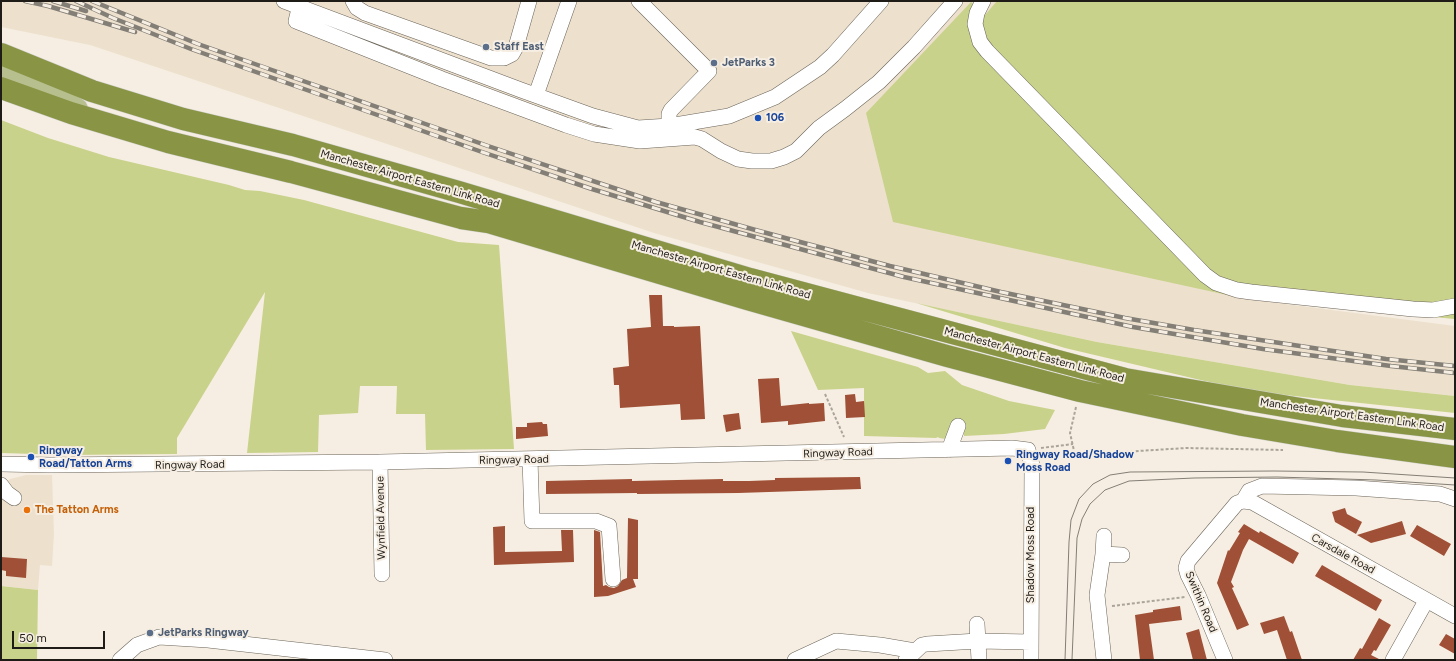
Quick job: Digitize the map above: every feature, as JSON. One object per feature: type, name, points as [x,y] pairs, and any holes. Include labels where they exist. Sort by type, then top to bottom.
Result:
[{"type":"highway","name":"Manchester Airport Eastern Link Road","points":[[1,54],[92,90],[184,119],[293,145],[459,192],[750,279],[1125,379],[1342,416],[1455,429]]},
{"type":"highway","name":"Manchester Airport Eastern Link Road","points":[[1,88],[71,113],[168,142],[291,172],[461,218],[488,222],[908,345],[1080,391],[1242,425],[1338,441],[1455,457]]},
{"type":"main road","points":[[1,70],[40,88],[104,122]]},
{"type":"street","points":[[284,1],[300,4],[593,116],[638,128],[669,126],[729,116],[775,97],[824,63],[881,1]]},
{"type":"street","points":[[354,1],[357,8],[365,12],[491,58],[504,58],[512,54],[516,47],[529,1]]},
{"type":"street","points":[[536,95],[569,1]]},
{"type":"street","points":[[639,1],[709,72],[671,110],[669,114],[669,126]]},
{"type":"street","points":[[300,4],[296,21],[442,79],[566,125],[594,134],[640,141],[695,137],[702,139],[721,151],[738,159],[771,161],[796,151],[819,128],[879,82],[914,47],[955,1]]},
{"type":"street","points":[[983,1],[977,13],[975,24],[980,42],[987,51],[1205,275],[1216,283],[1237,290],[1251,292],[1413,309],[1433,310],[1455,306]]},
{"type":"street","points":[[949,450],[958,426]]},
{"type":"street","name":"Ringway Road","points":[[1,464],[58,465],[380,462],[1012,448],[1028,450]]},
{"type":"street","name":"Shadow Moss Road","points":[[1028,450],[1032,465],[1031,660]]},
{"type":"street","points":[[530,459],[532,521],[596,521],[609,526],[613,579]]},
{"type":"street","name":"Wynfield Avenue","points":[[380,462],[382,574]]},
{"type":"street","points":[[1,485],[7,493],[14,498]]},
{"type":"street","name":"Swithin Road","points":[[1225,660],[1198,595],[1188,576],[1186,568],[1188,561],[1249,491],[1262,486],[1356,488],[1440,494],[1455,499]]},
{"type":"street","name":"Carsdale Road","points":[[1238,505],[1252,502],[1455,616]]},
{"type":"street","points":[[1104,536],[1097,595],[1097,608],[1104,660]]},
{"type":"street","points":[[1103,554],[1122,555]]},
{"type":"street","points":[[1393,660],[1426,601]]},
{"type":"street","points":[[977,624],[979,660]]},
{"type":"street","points":[[120,660],[137,645],[159,637],[208,640],[385,660]]},
{"type":"street","points":[[795,660],[836,641],[880,645],[911,656],[922,645],[927,644],[978,641],[1031,642]]},
{"type":"path","points":[[825,394],[844,437]]},
{"type":"path","points":[[1077,404],[1070,433],[1075,455],[1186,448],[1285,450]]},
{"type":"path","points":[[1028,450],[1072,444]]},
{"type":"path","points":[[1097,608],[1198,595]]},
{"type":"shaded area","points":[[1,1],[1455,1],[1455,319],[1247,299],[1455,326],[1455,396],[1350,385],[1097,342],[868,293],[654,233],[90,45],[1,27]]},
{"type":"shaded area","name":"The Tatton Arms","points":[[26,475],[52,475],[54,534],[52,566],[40,565],[38,590],[1,586],[1,486],[10,479]]},
{"type":"green space","points":[[997,1],[1455,1],[1455,319],[1241,298],[893,222],[866,113],[971,2],[985,15]]},
{"type":"green space","points":[[1,120],[48,138],[109,157],[245,190],[260,191],[304,200],[458,242],[499,245],[514,449],[426,450],[425,414],[396,414],[397,386],[360,386],[358,413],[319,415],[318,452],[247,453],[265,292],[177,438],[177,454],[68,455],[1,453]]},
{"type":"green space","points":[[916,303],[1097,342],[1350,385],[1455,396],[1455,413],[1247,391],[1065,348]]},
{"type":"green space","points":[[791,331],[918,367],[928,373],[945,371],[962,385],[1009,401],[1055,410],[1045,429],[1004,434],[964,436],[964,427],[946,439],[938,437],[864,436],[864,388],[818,390]]},
{"type":"green space","points":[[1,586],[38,590],[37,660],[1,660]]},
{"type":"building","points":[[649,295],[662,295],[663,326],[700,326],[705,419],[681,420],[680,404],[620,408],[619,385],[614,385],[613,368],[629,366],[627,329],[651,327]]},
{"type":"building","points":[[779,378],[781,406],[824,403],[825,421],[788,425],[788,421],[761,423],[758,379]]},
{"type":"building","points":[[855,394],[856,402],[864,401],[865,417],[846,418],[845,395]]},
{"type":"building","points":[[739,413],[741,429],[726,432],[723,415]]},
{"type":"building","points":[[542,422],[543,424],[547,424],[548,436],[516,439],[516,427],[527,427],[527,423]]},
{"type":"building","points":[[860,477],[861,489],[738,493],[546,494],[546,481],[723,479],[723,481],[749,481],[775,480],[775,478]]},
{"type":"building","points":[[1345,508],[1347,514],[1362,522],[1356,534],[1335,522],[1332,512]]},
{"type":"building","points":[[628,518],[638,520],[638,579],[633,579],[636,587],[608,596],[594,597],[594,530],[600,532],[603,586],[606,585],[614,588],[618,586],[622,580],[627,578]]},
{"type":"building","points":[[1402,521],[1406,534],[1371,543],[1357,535]]},
{"type":"building","points":[[1244,524],[1259,533],[1260,531],[1299,553],[1293,564],[1249,539],[1243,550],[1231,582],[1234,587],[1232,588],[1249,625],[1237,630],[1217,583],[1228,550],[1229,551],[1240,533],[1238,532]]},
{"type":"building","points":[[1417,525],[1451,544],[1444,556],[1410,536]]},
{"type":"building","points":[[505,526],[505,552],[562,551],[561,530],[573,530],[574,562],[494,565],[493,527]]},
{"type":"building","points":[[1,557],[27,559],[26,578],[6,576],[6,571],[1,570]]},
{"type":"building","points":[[1322,565],[1382,600],[1376,611],[1315,576]]},
{"type":"building","points":[[1180,606],[1182,620],[1149,624],[1154,660],[1140,660],[1135,615],[1153,612],[1153,610]]},
{"type":"building","points":[[1284,616],[1290,632],[1292,631],[1302,660],[1287,660],[1277,630],[1264,634],[1260,623]]},
{"type":"building","points":[[1379,618],[1391,625],[1376,651],[1374,650],[1371,655],[1381,660],[1353,660],[1360,648],[1362,649]]},
{"type":"building","points":[[1199,629],[1207,660],[1193,660],[1186,633]]},
{"type":"building","points":[[1446,634],[1455,639],[1455,654],[1439,645]]},
{"type":"tram line","points":[[1065,660],[1071,520],[1079,499],[1093,484],[1110,475],[1130,472],[1274,471],[1363,472],[1455,478]]},
{"type":"tram line","points":[[1072,660],[1077,538],[1082,519],[1090,504],[1105,490],[1129,481],[1194,478],[1277,477],[1376,480],[1455,485]]},
{"type":"railway","points":[[25,1],[48,6],[135,32]]},
{"type":"railway","points":[[53,1],[86,11]]},
{"type":"railway","points":[[76,1],[113,18],[191,49],[482,152],[592,189],[700,222],[904,277],[1133,327],[1263,349],[1455,373]]},
{"type":"railway","points":[[92,1],[198,44],[488,146],[656,202],[759,231],[890,266],[1001,292],[1125,318],[1386,359],[1455,366]]},
{"type":"place","name":"Staff East","points":[[486,47]]},
{"type":"place","name":"JetParks 3","points":[[714,63]]},
{"type":"place","name":"106","points":[[758,118]]},
{"type":"place","name":"Ringway Road/Tatton Arms","points":[[31,457]]},
{"type":"place","name":"Ringway Road/Shadow Moss Road","points":[[1008,461]]},
{"type":"place","name":"The Tatton Arms","points":[[27,510]]},
{"type":"place","name":"JetParks Ringway","points":[[150,633]]}]
